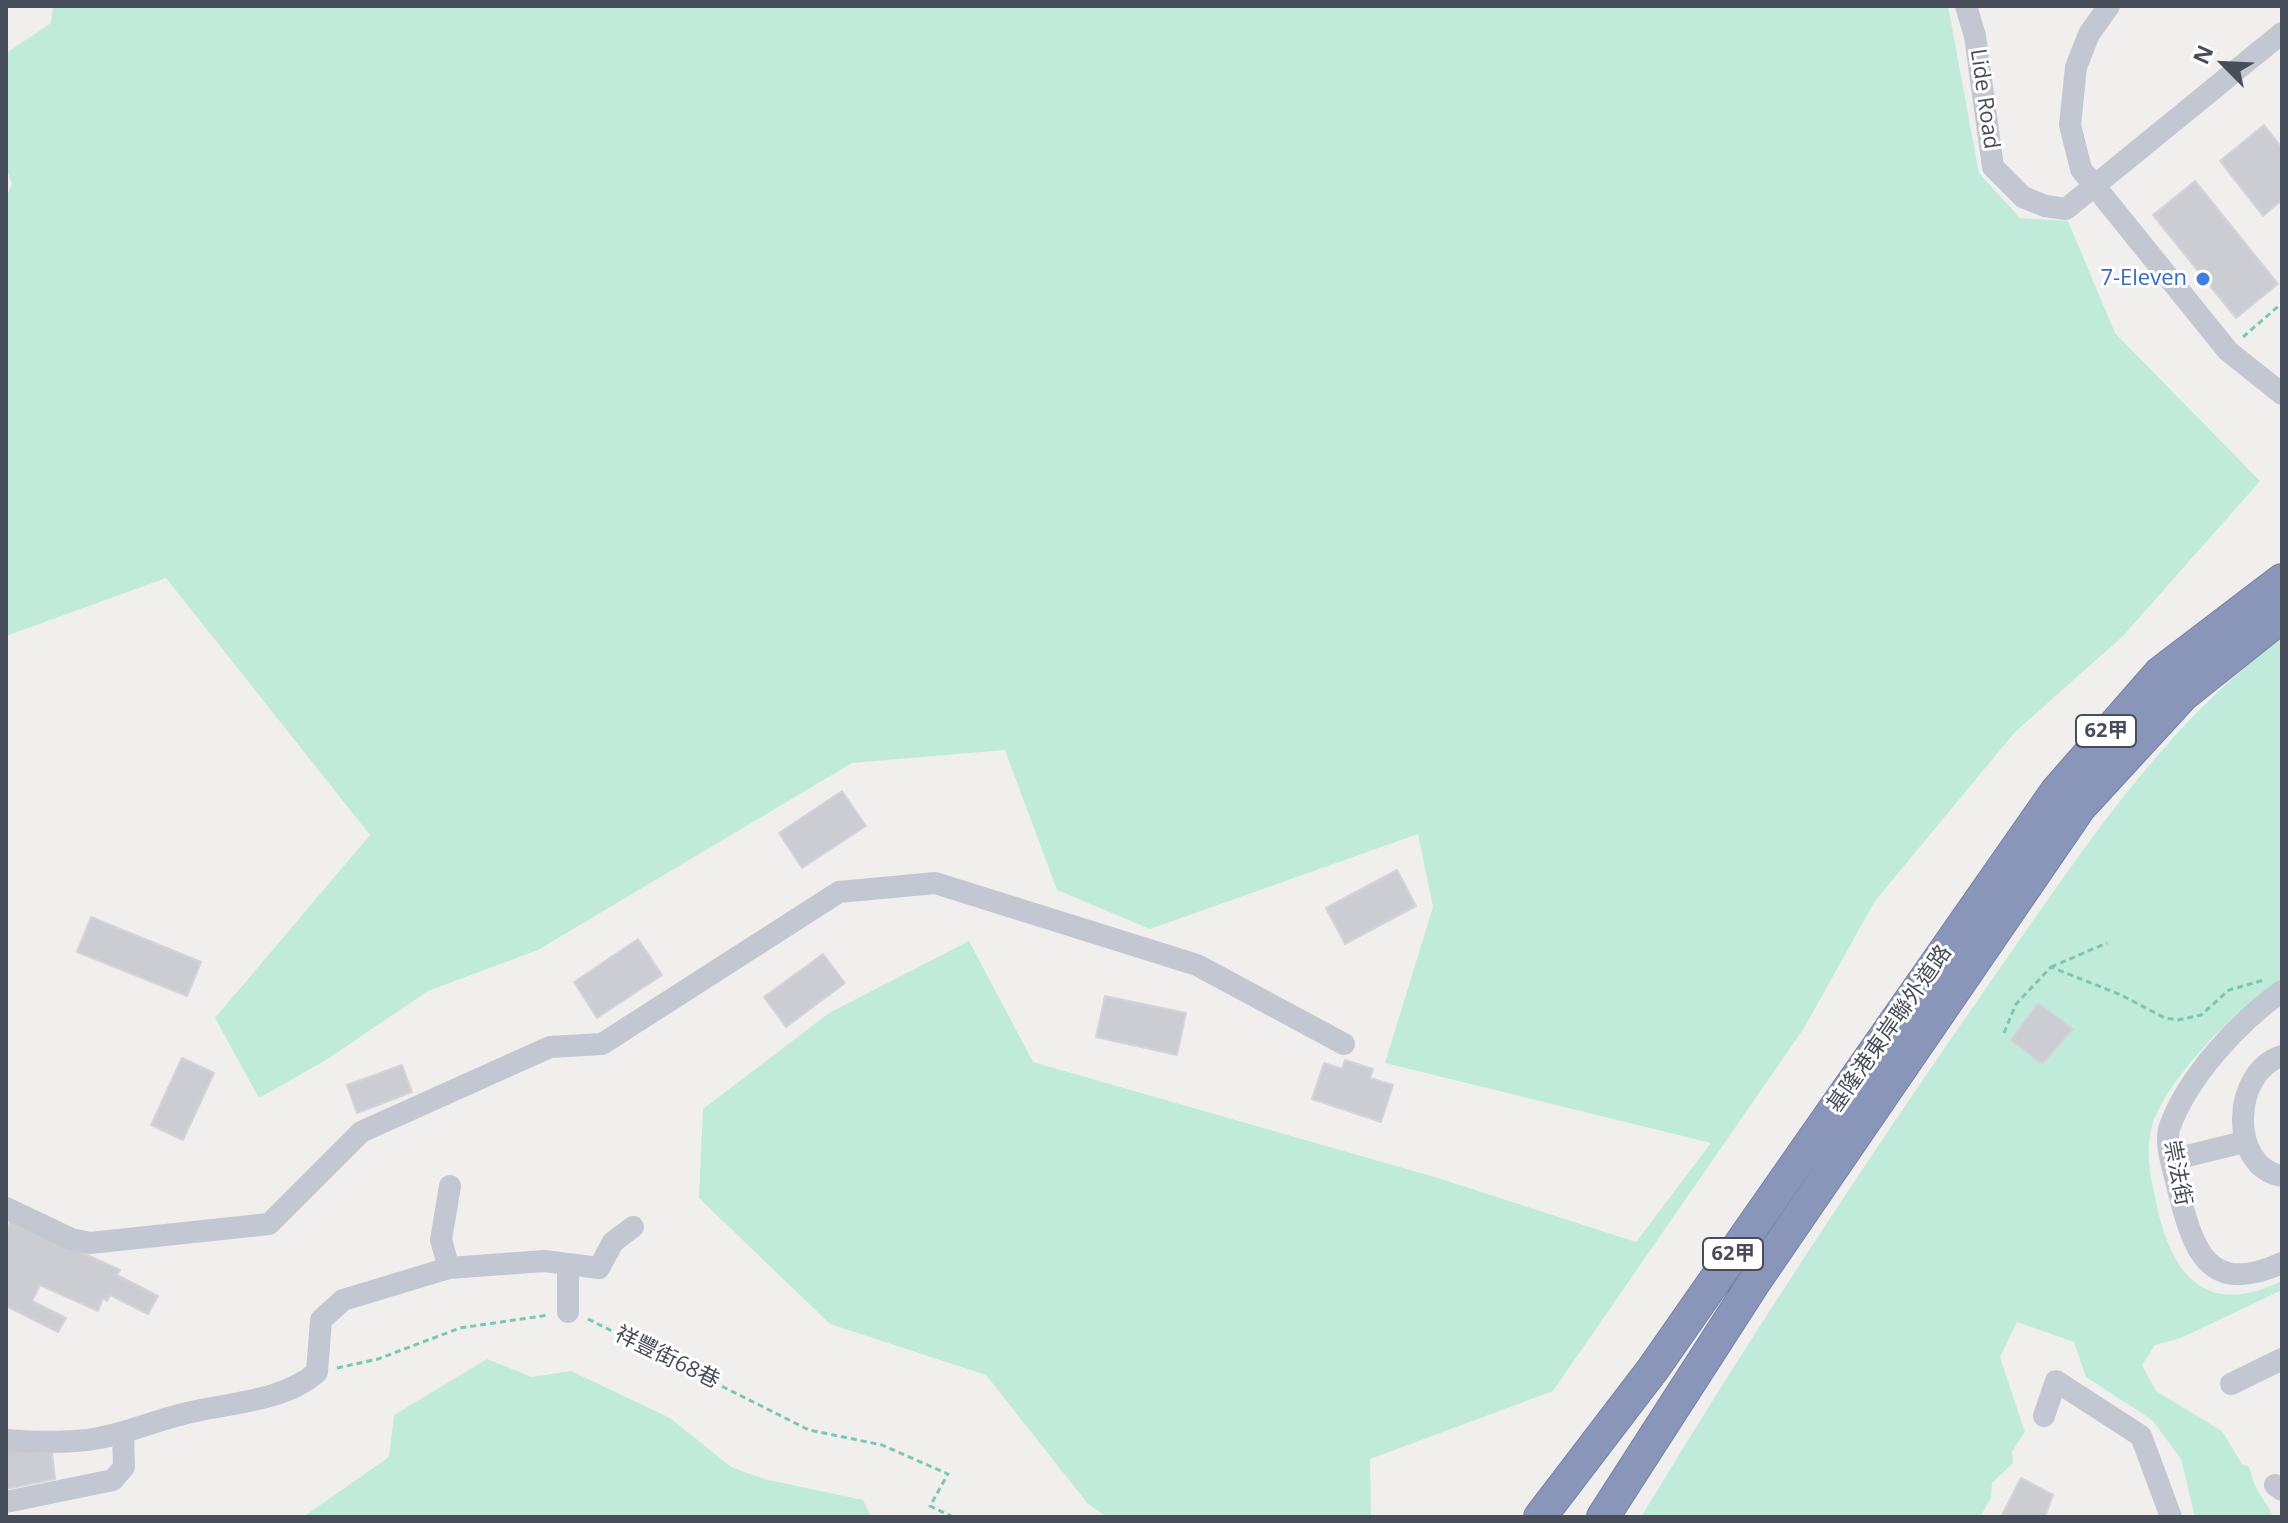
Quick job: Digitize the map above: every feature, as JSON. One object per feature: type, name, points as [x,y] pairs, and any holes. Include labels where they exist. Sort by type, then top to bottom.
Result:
[{"type":"highway","name":"基隆港東岸聯外道路","points":[[1540,1517],[1867,1090],[2160,673],[2282,580]]},
{"type":"highway","name":"基隆港東岸聯外道路","points":[[2068,800],[2183,695],[2282,616]]},
{"type":"highway","name":"基隆港東岸聯外道路","points":[[1603,1517],[1867,1090]]},
{"type":"street","name":"Lide Road","points":[[1966,6],[1975,36],[1993,167],[2023,197],[2045,206],[2066,209],[2282,33]]},
{"type":"street","points":[[2109,6],[2089,34],[2076,67],[2071,98],[2073,145],[2081,169],[2228,351],[2282,394]]},
{"type":"street","points":[[6,1208],[71,1239],[90,1243],[269,1224],[361,1132],[550,1047],[602,1044],[839,892],[935,883],[1197,965],[1344,1044]]},
{"type":"street","name":"崇法街","points":[[2276,987],[2232,1032],[2186,1096],[2169,1128],[2171,1160],[2191,1235],[2208,1264],[2233,1277],[2257,1274],[2282,1263]]},
{"type":"street","points":[[2280,1063],[2255,1079],[2243,1106],[2244,1142],[2260,1168],[2282,1176]]},
{"type":"street","points":[[2171,1160],[2244,1142]]},
{"type":"street","points":[[449,1268],[441,1240],[450,1186]]},
{"type":"street","points":[[6,1440],[83,1441],[123,1434],[178,1415],[284,1391],[305,1382],[317,1372],[321,1320],[343,1300],[449,1268],[544,1261],[599,1268],[613,1242],[633,1227]]},
{"type":"street","points":[[568,1264],[568,1312]]},
{"type":"street","points":[[2231,1384],[2282,1359]]},
{"type":"street","points":[[2044,1416],[2056,1381],[2141,1436],[2171,1517]]},
{"type":"street","points":[[6,1502],[113,1480],[124,1467],[123,1434]]},
{"type":"path","points":[[2228,351],[2282,303]]},
{"type":"path","points":[[2004,1033],[2016,1004],[2051,967],[2107,943]]},
{"type":"path","points":[[2051,967],[2121,995],[2165,1018],[2178,1020],[2201,1015],[2229,990],[2260,978],[2276,987]]},
{"type":"path","name":"祥豐街68巷","points":[[317,1372],[378,1359],[460,1328],[568,1312],[592,1320],[809,1430],[882,1445],[948,1474],[930,1506],[953,1517]]},
{"type":"green space","points":[[53,6],[1948,6],[1979,173],[2020,218],[2068,221],[2115,333],[2260,481],[2123,636],[2015,732],[1875,901],[1804,1028],[1553,1391],[1370,1459],[1371,1517],[1107,1517],[1088,1504],[986,1375],[830,1324],[699,1198],[703,1109],[829,1013],[969,941],[1033,1062],[1438,1178],[1636,1242],[1711,1143],[1385,1063],[1433,907],[1418,834],[1150,929],[1057,890],[1005,750],[852,763],[538,950],[428,991],[326,1060],[259,1098],[215,1018],[370,835],[166,578],[6,636],[6,198],[12,184],[6,167],[6,53],[51,23]]},
{"type":"green space","points":[[2282,638],[2282,981],[2225,1025],[2186,1068],[2158,1111],[2151,1130],[2149,1156],[2161,1223],[2180,1266],[2194,1281],[2210,1291],[2230,1295],[2254,1292],[2282,1281],[2282,1290],[2181,1338],[2155,1345],[2142,1365],[2156,1391],[2222,1431],[2242,1464],[2249,1467],[2255,1486],[2274,1517],[2195,1517],[2181,1459],[2152,1420],[2086,1377],[2074,1342],[2017,1322],[2000,1357],[2025,1432],[2012,1451],[2013,1463],[1992,1483],[1991,1498],[1980,1517],[1641,1517],[1856,1180],[2089,842],[2159,754],[2197,713]]},
{"type":"green space","points":[[487,1359],[532,1377],[571,1371],[670,1418],[731,1467],[764,1479],[863,1500],[871,1517],[303,1517],[389,1457],[394,1415]]},
{"type":"building","points":[[2264,125],[2282,148],[2282,200],[2263,216],[2220,161]]},
{"type":"building","points":[[2195,181],[2278,284],[2236,318],[2153,215]]},
{"type":"building","points":[[842,791],[866,826],[802,868],[779,833]]},
{"type":"building","points":[[1397,870],[1416,906],[1345,944],[1326,908]]},
{"type":"building","points":[[91,917],[201,962],[187,996],[77,952]]},
{"type":"building","points":[[638,939],[662,975],[597,1018],[574,982]]},
{"type":"building","points":[[823,954],[845,983],[786,1027],[764,997]]},
{"type":"building","points":[[1105,996],[1186,1013],[1177,1055],[1096,1037]]},
{"type":"building","points":[[2038,1003],[2073,1029],[2042,1064],[2011,1040]]},
{"type":"building","points":[[182,1058],[214,1073],[183,1140],[151,1125]]},
{"type":"building","points":[[1345,1060],[1373,1069],[1370,1078],[1393,1085],[1381,1122],[1312,1099],[1324,1063],[1342,1069]]},
{"type":"building","points":[[402,1065],[412,1092],[357,1113],[347,1085]]},
{"type":"building","points":[[11,1220],[120,1270],[117,1275],[158,1296],[148,1314],[110,1295],[107,1301],[103,1298],[98,1311],[40,1285],[32,1301],[66,1318],[58,1332],[6,1306],[6,1233]]},
{"type":"building","points":[[51,1443],[55,1479],[6,1489],[6,1445]]},
{"type":"building","points":[[2021,1478],[2053,1495],[2045,1517],[2001,1517]]},
{"type":"place","name":"7-Eleven","points":[[2203,279]]}]
